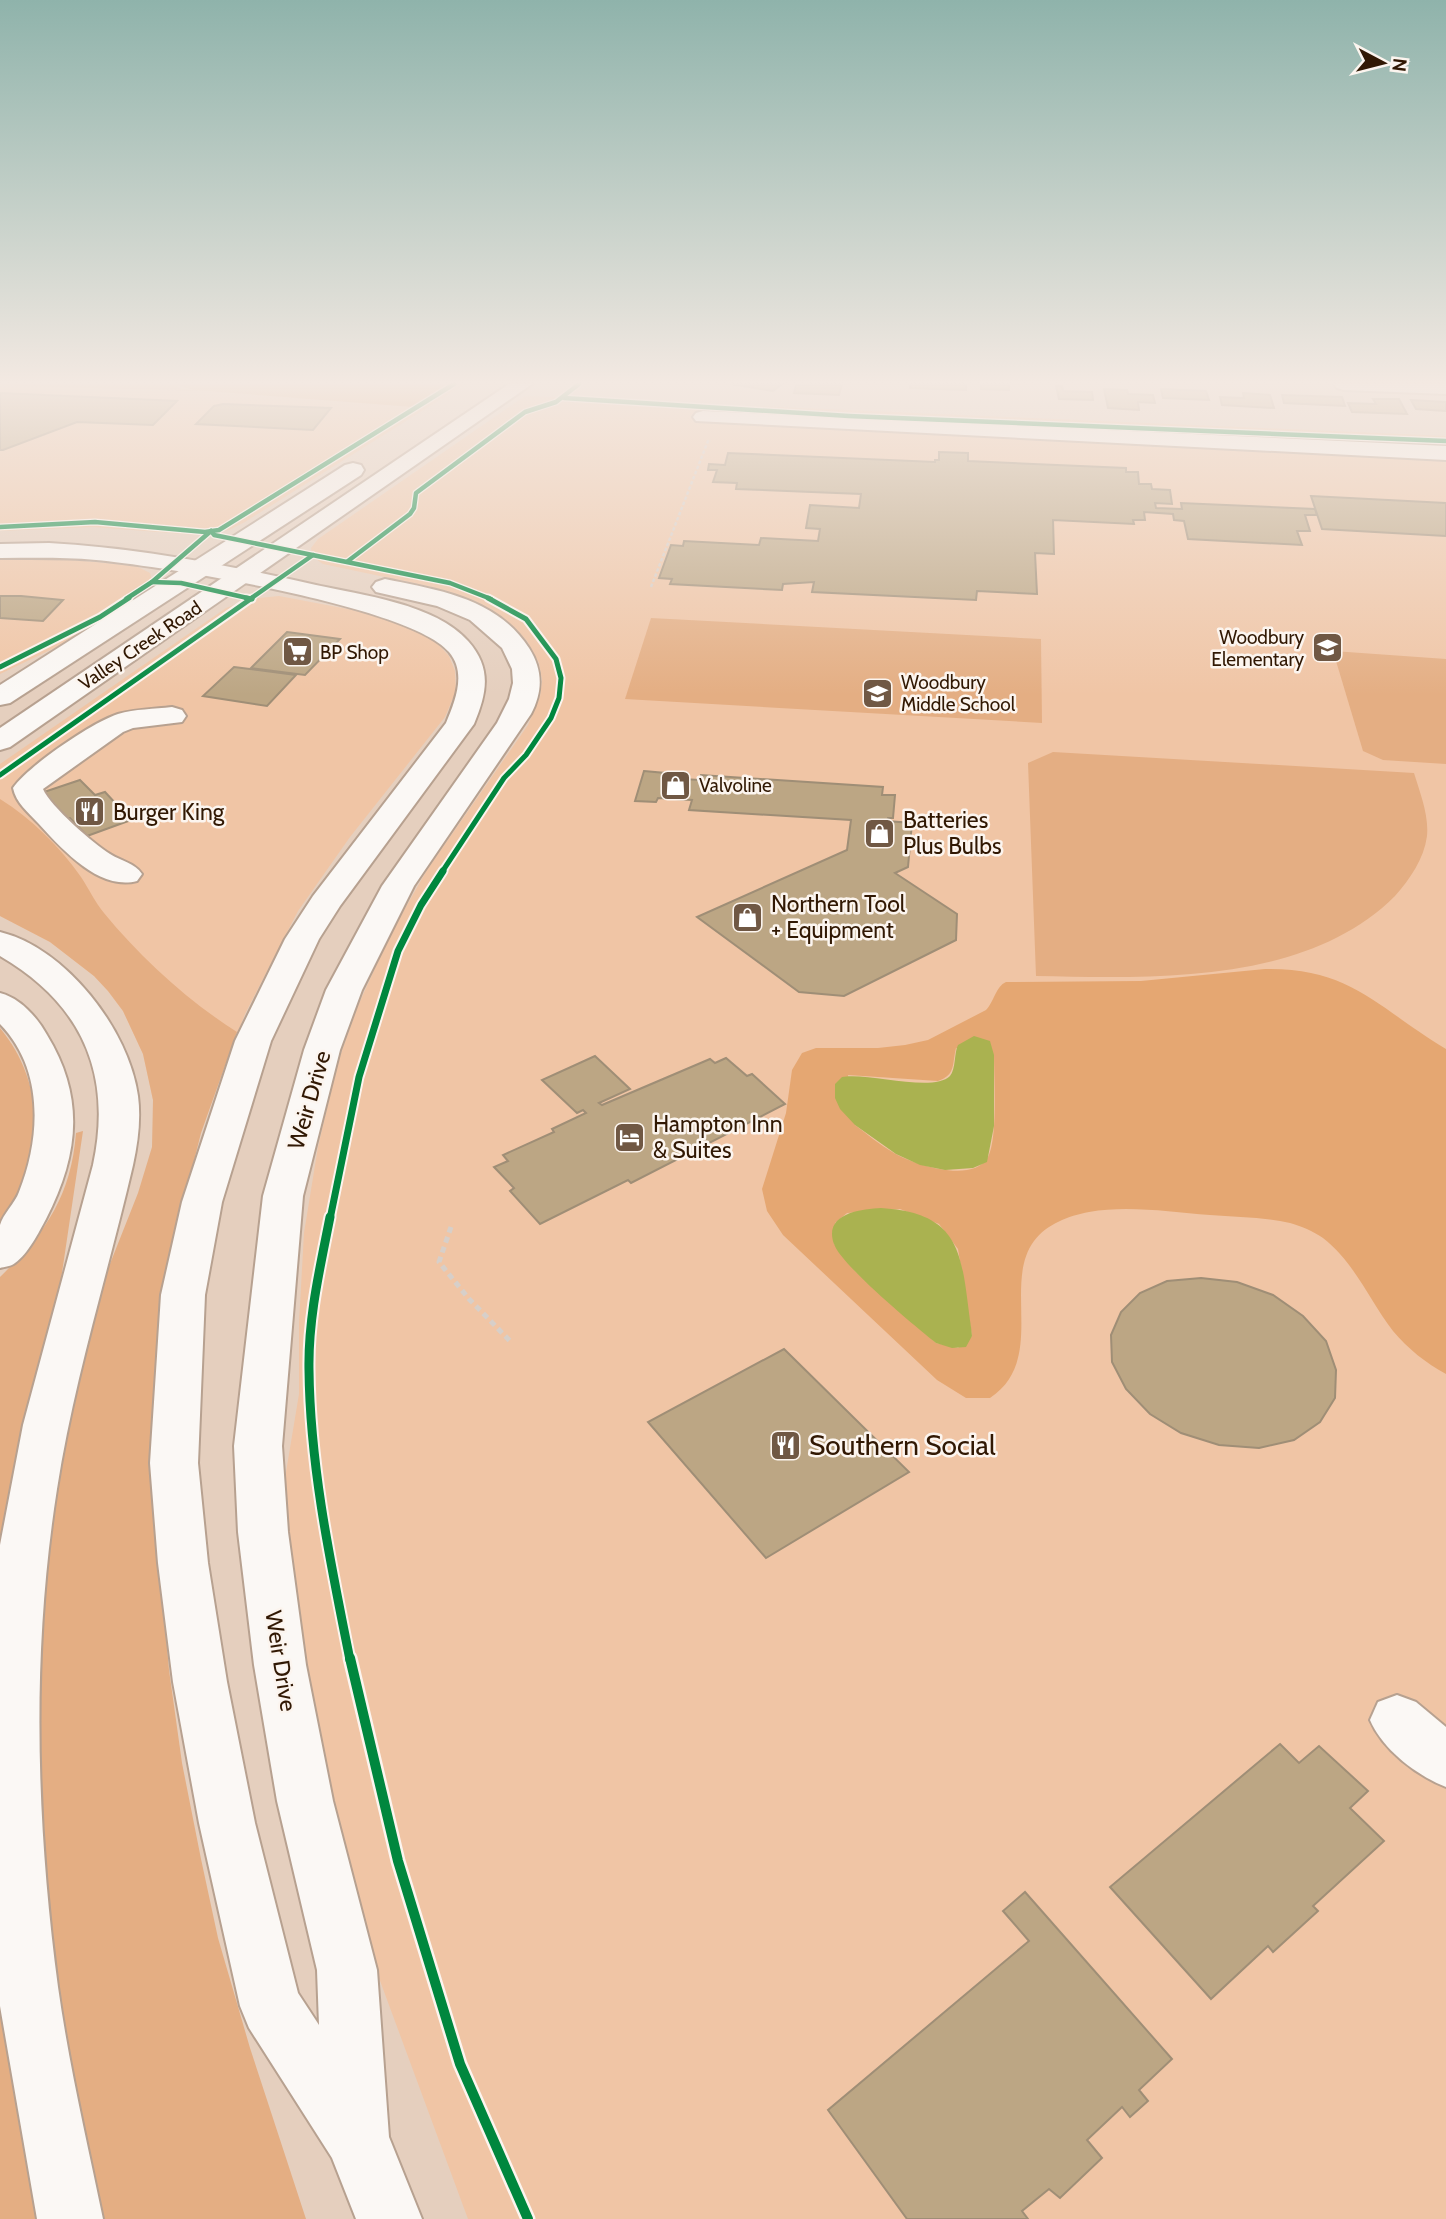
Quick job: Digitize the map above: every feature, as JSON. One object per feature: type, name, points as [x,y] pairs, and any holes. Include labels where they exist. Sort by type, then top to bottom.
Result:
[{"type":"main road","name":"Valley Creek Road","points":[[0,740],[346,488]]},
{"type":"main road","name":"Valley Creek Road","points":[[243,565],[363,488]]},
{"type":"main road","name":"Weir Drive","points":[[0,538],[76,535],[124,537],[243,565],[455,603],[485,618],[506,635],[523,659],[527,682],[523,702],[511,724],[398,886],[344,990],[322,1049],[283,1196],[258,1446],[263,1532],[280,1665],[305,1801],[347,1970],[357,2138]]},
{"type":"main road","name":"Weir Drive","points":[[0,551],[100,551],[203,569],[243,565],[414,618],[443,632],[460,645],[471,663],[474,682],[469,708],[460,724],[325,903],[302,939],[253,1041],[202,1202],[183,1295],[174,1463],[183,1563],[195,1646],[227,1824],[271,2007],[357,2138],[389,2219]]},
{"type":"main road","name":"Valley Creek Road","points":[[0,697],[203,569]]},
{"type":"main road","points":[[126,874],[98,863],[85,853],[30,796],[28,788],[37,778],[113,726],[128,720],[172,716]]},
{"type":"main road","points":[[0,942],[57,980],[85,1011],[107,1049],[120,1097],[120,1119],[112,1164],[40,1447],[24,1545],[14,1658],[12,1777],[20,1914],[37,2044],[70,2219]]},
{"type":"main road","points":[[0,1004],[24,1026],[45,1060],[56,1116],[52,1154],[43,1188],[29,1216],[0,1252]]},
{"type":"main road","points":[[1397,1720],[1446,1761]]},
{"type":"path","points":[[651,587],[690,488]]},
{"type":"path","points":[[452,1227],[439,1262],[469,1299],[511,1342]]},
{"type":"shaded area","points":[[0,488],[300,488],[229,530],[197,535],[93,527],[0,531]]},
{"type":"shaded area","points":[[392,488],[1446,488],[1446,2219],[468,2219],[379,1978],[345,1861],[322,1763],[294,1602],[283,1490],[299,1394],[299,1323],[304,1233],[318,1147],[337,1065],[357,1008],[390,935],[427,870],[528,725],[540,697],[542,680],[539,663],[527,641],[514,627],[489,609],[432,587],[323,564],[313,557],[311,548],[318,539]]},
{"type":"shaded area","points":[[44,557],[136,566],[150,573],[152,581],[141,594],[67,642],[0,674],[0,559]]},
{"type":"shaded area","points":[[279,596],[369,613],[418,631],[438,644],[449,656],[455,671],[456,691],[445,717],[350,837],[298,911],[245,1014],[214,1095],[153,1100],[143,1054],[123,1011],[108,991],[94,976],[50,942],[0,916],[0,764],[226,608],[249,599]]},
{"type":"shaded area","points":[[651,618],[1041,639],[1042,723],[625,699]]},
{"type":"shaded area","points":[[1333,651],[1446,659],[1446,764],[1383,760],[1363,751]]},
{"type":"shaded area","points":[[1053,752],[1414,773],[1427,820],[1423,853],[1406,883],[1395,896],[1359,925],[1318,946],[1273,961],[1226,970],[1177,975],[1036,976],[1028,763]]},
{"type":"shaded area","points":[[0,799],[34,824],[54,844],[81,877],[104,913],[149,962],[183,993],[237,1032],[201,1133],[177,1229],[156,1520],[169,1670],[182,1763],[201,1859],[218,1938],[250,2048],[306,2219],[101,2219],[73,2094],[43,1886],[36,1681],[51,1508],[84,1350],[104,1279],[138,1193],[152,1147],[153,1100],[143,1054],[123,1011],[108,991],[94,976],[50,942],[0,916]]},
{"type":"shaded area","points":[[1265,969],[1295,970],[1321,975],[1363,993],[1446,1049],[1446,1374],[1399,1338],[1344,1259],[1323,1238],[1311,1231],[1290,1223],[1270,1220],[1119,1209],[1066,1218],[1045,1230],[1034,1241],[1025,1259],[1022,1278],[1021,1343],[1016,1363],[1007,1382],[990,1398],[966,1398],[937,1380],[783,1235],[767,1211],[762,1189],[786,1113],[792,1070],[802,1053],[816,1048],[878,1048],[928,1040],[986,1010],[1006,982],[1141,981]],"holes":[[[956,1048],[994,1055],[993,1136],[988,1157],[981,1165],[957,1171],[929,1167],[903,1158],[855,1125],[848,1075],[938,1081],[951,1072]],[[900,1209],[939,1224],[958,1249],[972,1336],[958,1348],[936,1343],[855,1271],[834,1244],[835,1223],[847,1213]]]},
{"type":"shaded area","points":[[0,1028],[15,1050],[26,1074],[33,1099],[35,1124],[33,1149],[26,1174],[0,1221]]},
{"type":"shaded area","points":[[974,1036],[990,1041],[994,1055],[994,1126],[987,1162],[973,1168],[945,1170],[920,1165],[896,1154],[855,1125],[840,1109],[835,1098],[835,1084],[842,1077],[929,1083],[942,1081],[952,1073],[958,1045]]},
{"type":"shaded area","points":[[83,1131],[55,1320],[0,1594],[0,1277],[30,1245],[53,1212],[68,1176],[76,1133]]},
{"type":"shaded area","points":[[881,1208],[909,1212],[929,1219],[944,1230],[954,1244],[965,1280],[971,1327],[972,1336],[966,1347],[952,1348],[936,1343],[880,1295],[840,1254],[832,1234],[838,1220],[854,1212]]},
{"type":"shaded area","points":[[0,1965],[41,2219],[0,2219]]},
{"type":"building","points":[[1152,488],[1170,490],[1172,504],[1155,503],[1156,508],[1182,509],[1181,503],[1315,509],[1317,515],[1305,515],[1310,531],[1297,531],[1302,545],[1188,539],[1184,521],[1174,520],[1173,514],[1144,512],[1145,520],[1133,520],[1134,524],[1053,520],[1054,554],[1035,553],[1037,594],[977,591],[976,600],[812,592],[814,582],[783,584],[782,590],[670,584],[672,579],[659,578],[671,545],[683,546],[684,541],[759,545],[761,538],[818,541],[820,529],[806,528],[810,505],[859,508],[861,494],[736,489]]},
{"type":"building","points":[[1311,496],[1446,503],[1446,536],[1322,529]]},
{"type":"building","points":[[0,596],[63,600],[43,621],[0,618]]},
{"type":"building","name":"BP Shop","points":[[287,632],[340,639],[305,675],[251,668]]},
{"type":"building","points":[[234,667],[296,675],[267,706],[203,696]]},
{"type":"building","points":[[644,771],[665,773],[664,778],[700,780],[701,775],[883,787],[882,795],[895,795],[893,818],[888,818],[887,821],[912,823],[908,867],[895,873],[957,914],[956,940],[844,996],[799,992],[697,917],[847,850],[851,820],[689,810],[692,800],[658,798],[656,802],[635,801]]},
{"type":"building","name":"Burger King","points":[[80,780],[95,795],[105,792],[131,820],[87,836],[70,818],[65,819],[44,792]]},
{"type":"building","name":"Hampton Inn & Suites","points":[[595,1056],[630,1089],[599,1103],[602,1105],[710,1059],[715,1063],[726,1058],[747,1076],[752,1074],[785,1104],[631,1183],[628,1180],[540,1224],[510,1191],[514,1188],[494,1167],[508,1161],[503,1155],[554,1132],[552,1129],[586,1113],[583,1110],[577,1113],[542,1080]]},
{"type":"building","points":[[1201,1278],[1237,1282],[1273,1295],[1303,1316],[1326,1341],[1336,1370],[1335,1398],[1320,1422],[1294,1440],[1259,1448],[1219,1445],[1181,1433],[1150,1414],[1126,1389],[1112,1362],[1111,1335],[1121,1312],[1140,1293],[1167,1281]]},
{"type":"building","points":[[784,1349],[909,1472],[766,1558],[648,1422]]},
{"type":"building","points":[[1280,1744],[1299,1763],[1319,1746],[1368,1791],[1350,1808],[1384,1841],[1313,1906],[1318,1911],[1273,1952],[1268,1946],[1211,1999],[1110,1887]]},
{"type":"building","points":[[1025,1892],[1172,2059],[1139,2090],[1148,2101],[1130,2117],[1122,2107],[1087,2140],[1102,2158],[1060,2198],[1049,2189],[1022,2211],[1028,2219],[907,2219],[828,2110],[1029,1941],[1003,1911]]},
{"type":"cycle path","points":[[0,527],[95,522],[205,532],[219,530],[287,488]]},
{"type":"cycle path","points":[[348,561],[410,514],[414,508],[416,493],[423,488]]},
{"type":"cycle path","points":[[211,531],[214,535],[450,583],[480,593],[526,619],[556,659],[561,678],[559,698],[551,718],[526,755],[504,778],[450,860],[421,905],[398,951],[359,1077],[314,1295],[309,1369],[313,1430],[328,1551],[356,1688],[398,1861],[460,2064],[528,2219]]},
{"type":"cycle path","points":[[0,667],[100,617],[152,582],[211,531]]},
{"type":"cycle path","points":[[0,775],[313,555]]},
{"type":"cycle path","points":[[152,582],[181,583],[252,599]]},
{"type":"place","name":"Woodbury Elementary","points":[[1327,648]]},
{"type":"place","name":"BP Shop","points":[[297,652]]},
{"type":"place","name":"Woodbury Middle School","points":[[878,693]]},
{"type":"place","name":"Valvoline","points":[[676,785]]},
{"type":"place","name":"Burger King","points":[[90,812]]},
{"type":"place","name":"Batteries Plus Bulbs","points":[[880,833]]},
{"type":"place","name":"Northern Tool + Equipment","points":[[748,917]]},
{"type":"place","name":"Hampton Inn & Suites","points":[[630,1137]]},
{"type":"place","name":"Southern Social","points":[[786,1445]]}]
